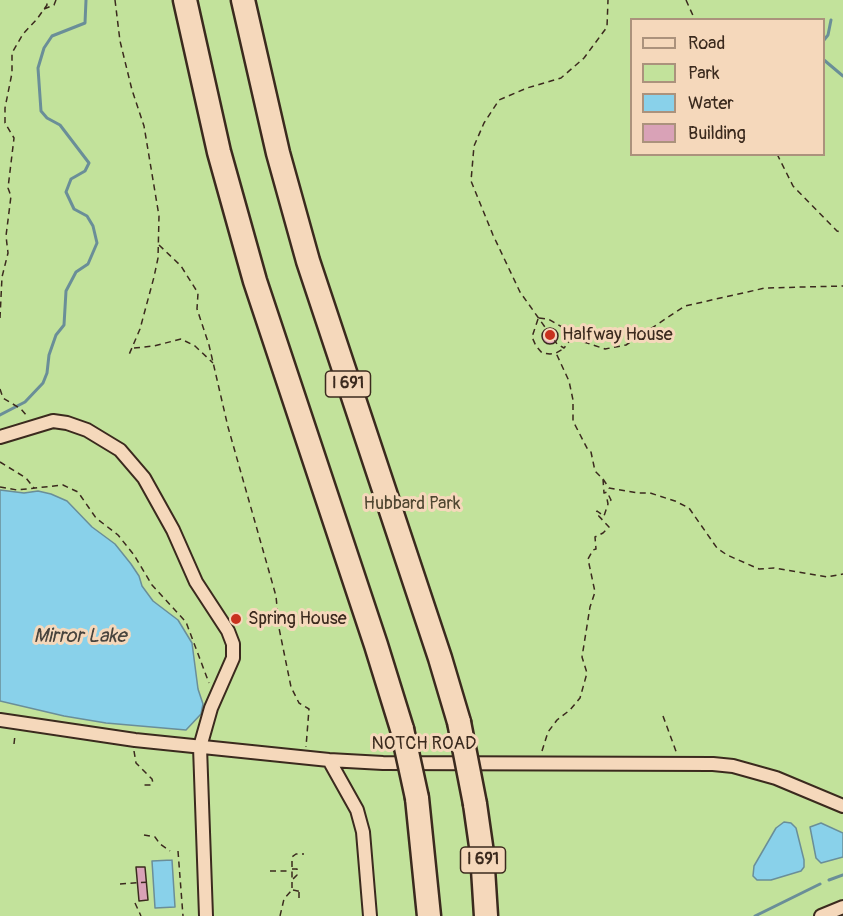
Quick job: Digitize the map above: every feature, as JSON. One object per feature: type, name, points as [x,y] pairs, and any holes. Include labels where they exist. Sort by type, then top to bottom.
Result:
[{"type":"highway","points":[[185,0],[217,144],[255,281],[402,729],[417,798],[429,916]]},
{"type":"highway","name":"I 691","points":[[243,0],[275,142],[310,269],[440,657],[459,722],[475,804],[484,869],[486,916]]},
{"type":"street","points":[[0,437],[53,421],[87,430],[120,450],[132,462],[159,504],[196,582],[228,631],[232,644],[232,658],[205,725],[200,747],[206,916]]},
{"type":"street","name":"NOTCH ROAD","points":[[0,720],[135,740],[329,760],[383,763],[713,764],[754,771],[804,788],[843,806]]},
{"type":"street","points":[[329,760],[357,810],[363,832],[370,916]]},
{"type":"street","points":[[821,916],[843,907]]},
{"type":"path","points":[[0,318],[2,277],[8,253],[6,236],[11,196],[8,188],[15,138],[5,123],[5,108],[12,73],[12,53],[22,34],[47,5],[46,0]]},
{"type":"path","points":[[43,10],[54,5],[56,0]]},
{"type":"path","points":[[115,0],[125,66],[150,152],[159,216],[159,245],[154,277],[140,329],[128,357]]},
{"type":"path","points":[[564,348],[557,344],[520,292],[493,236],[471,181],[474,146],[484,123],[499,100],[527,88],[561,78],[584,58],[607,27],[608,0]]},
{"type":"path","points":[[686,0],[694,18]]},
{"type":"path","points":[[0,124],[5,123]]},
{"type":"path","points":[[778,156],[793,186],[837,231],[843,233]]},
{"type":"path","points":[[159,245],[181,266],[198,293],[197,309],[214,363],[228,427],[262,553],[276,596],[279,628],[291,687],[299,703],[309,710],[305,757]]},
{"type":"path","points":[[538,318],[548,319],[562,327],[572,338],[605,349],[626,345],[686,306],[765,288],[843,286]]},
{"type":"path","points":[[538,318],[532,337],[542,353],[556,353],[564,348],[572,338]]},
{"type":"path","points":[[133,348],[154,346],[181,339],[195,346],[214,363]]},
{"type":"path","points":[[556,353],[569,381],[573,400],[573,421],[591,452],[594,471],[609,488],[650,493],[689,508],[717,548],[759,569],[774,568],[827,577],[843,574]]},
{"type":"path","points":[[0,389],[3,398],[21,409]]},
{"type":"path","points":[[0,462],[26,478],[34,488]]},
{"type":"path","points":[[537,763],[548,732],[580,698],[587,673],[582,657],[590,607],[595,592],[588,559],[596,549],[596,537],[609,527],[596,513],[604,516],[608,504],[607,499],[611,500],[608,492],[604,493],[603,479]]},
{"type":"path","points":[[0,487],[17,490],[63,485],[78,492],[96,518],[118,535],[134,555],[152,585],[186,622],[202,660],[204,672],[216,697]]},
{"type":"path","points":[[663,716],[669,735],[677,748],[679,764]]},
{"type":"path","points":[[135,740],[136,763],[152,779],[153,783],[142,785]]},
{"type":"path","points":[[144,835],[155,837],[170,851]]},
{"type":"path","points":[[177,850],[183,916]]},
{"type":"path","points":[[280,916],[284,899],[292,890],[291,870],[294,855],[304,854]]},
{"type":"path","points":[[270,871],[297,869],[297,875],[292,880]]},
{"type":"path","points":[[120,884],[149,882]]},
{"type":"path","points":[[292,890],[300,892],[299,899]]},
{"type":"path","points":[[135,903],[141,916]]},
{"type":"green space","name":"Hubbard Park","points":[[0,0],[843,0],[843,916],[0,916]]},
{"type":"water","name":"Mirror Lake","points":[[0,490],[24,493],[38,491],[67,501],[92,527],[115,544],[139,576],[142,586],[153,601],[178,620],[192,643],[198,689],[203,704],[201,714],[186,730],[106,723],[0,701]]},
{"type":"water","points":[[784,822],[791,823],[796,828],[804,867],[801,871],[771,880],[757,880],[753,876],[754,866],[776,828]]},
{"type":"water","points":[[821,823],[843,833],[843,857],[821,863],[816,858],[810,827]]},
{"type":"water","points":[[172,860],[175,907],[155,908],[152,861]]},
{"type":"building","name":"Halfway House","points":[[550,328],[556,330],[558,336],[556,342],[550,344],[544,342],[542,336],[544,330]]},
{"type":"building","points":[[136,867],[145,867],[148,900],[139,901]]},
{"type":"waterway","points":[[0,415],[25,402],[43,383],[56,335],[64,325],[66,291],[76,272],[88,264],[97,243],[93,226],[87,216],[74,209],[66,192],[71,179],[85,171],[89,163],[60,125],[47,118],[41,111],[38,68],[44,48],[52,36],[85,23],[86,0]]},
{"type":"waterway","points":[[825,39],[831,20]]},
{"type":"waterway","points":[[825,61],[843,76]]},
{"type":"waterway","points":[[829,880],[843,875]]},
{"type":"waterway","points":[[755,916],[820,884]]},
{"type":"place","name":"Halfway House","points":[[550,335]]},
{"type":"place","name":"Spring House","points":[[236,619]]}]
